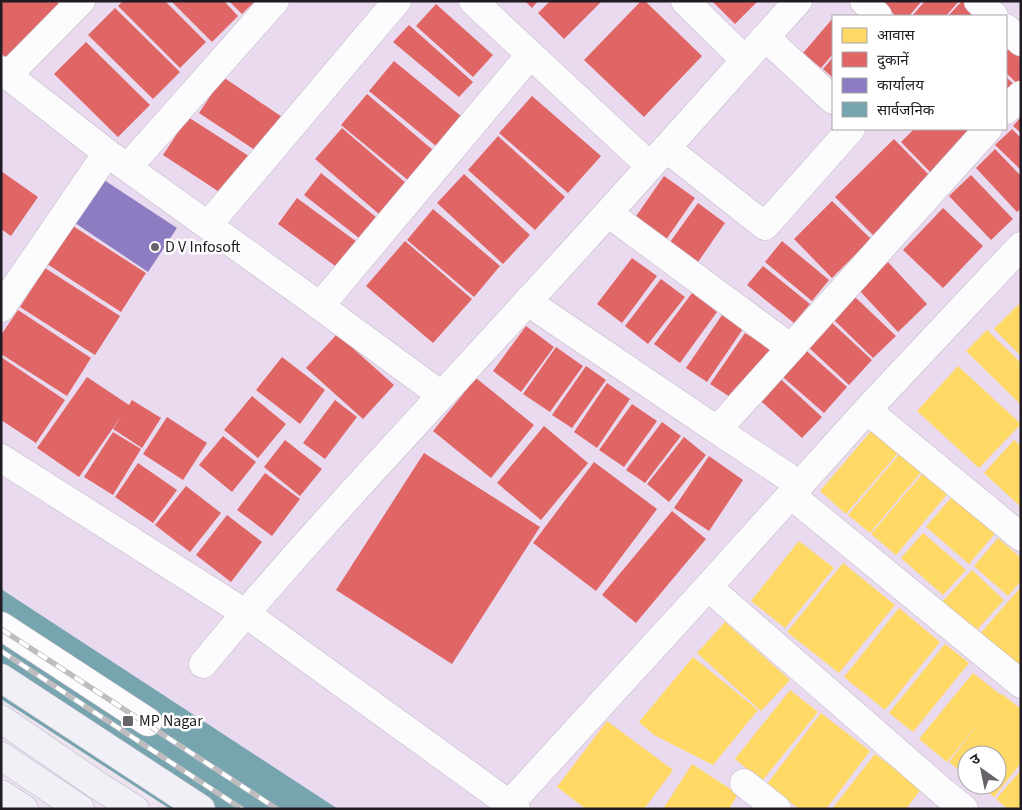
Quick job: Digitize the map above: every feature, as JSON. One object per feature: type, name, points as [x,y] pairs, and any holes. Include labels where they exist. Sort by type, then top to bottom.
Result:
[{"type":"main road","points":[[1,678],[201,809]]},
{"type":"main road","points":[[1,719],[135,809]]},
{"type":"main road","points":[[1,756],[80,809]]},
{"type":"main road","points":[[1,794],[24,809]]},
{"type":"street","points":[[81,1],[4,72],[118,160],[320,306],[440,396]]},
{"type":"street","points":[[1,308],[118,160],[275,1]]},
{"type":"street","points":[[208,225],[397,1]]},
{"type":"street","points":[[472,1],[530,55],[658,157],[766,226],[850,130]]},
{"type":"street","points":[[685,1],[745,60]]},
{"type":"street","points":[[203,664],[245,612],[440,396],[528,302],[798,1]]},
{"type":"street","points":[[864,1],[877,15]]},
{"type":"street","points":[[978,1],[993,15]]},
{"type":"street","points":[[1007,29],[1021,42]]},
{"type":"street","points":[[765,37],[832,99]]},
{"type":"street","points":[[320,306],[530,55]]},
{"type":"street","points":[[1007,109],[1021,95]]},
{"type":"street","points":[[717,430],[987,130]]},
{"type":"street","points":[[608,213],[791,348]]},
{"type":"street","points":[[1,458],[245,612],[510,807],[867,410],[1021,246]]},
{"type":"street","points":[[528,302],[717,430],[796,490],[1021,684]]},
{"type":"street","points":[[867,410],[1021,538]]},
{"type":"street","points":[[708,587],[936,800],[964,809]]},
{"type":"street","points":[[1,626],[148,722]]},
{"type":"street","points":[[744,783],[777,809]]},
{"type":"shaded area","points":[[1,1],[1021,1],[1021,809],[235,809],[1,660]]},
{"type":"building: आवास","points":[[1021,302],[1021,356],[994,329]]},
{"type":"building: आवास","points":[[987,330],[1021,363],[1021,405],[966,351]]},
{"type":"building: आवास","points":[[958,366],[1021,424],[979,468],[917,411]]},
{"type":"building: आवास","points":[[872,430],[898,453],[846,514],[820,491]]},
{"type":"building: आवास","points":[[1014,440],[1021,446],[1021,507],[984,473]]},
{"type":"building: आवास","points":[[901,452],[923,470],[870,533],[848,515]]},
{"type":"building: आवास","points":[[925,471],[949,492],[896,555],[871,534]]},
{"type":"building: आवास","points":[[955,493],[998,530],[969,564],[926,527]]},
{"type":"building: आवास","points":[[923,533],[966,570],[943,595],[901,558]]},
{"type":"building: आवास","points":[[998,538],[1021,558],[1021,581],[1008,596],[974,566]]},
{"type":"building: आवास","points":[[799,541],[834,568],[785,628],[751,601]]},
{"type":"building: आवास","points":[[843,563],[895,605],[839,673],[787,632]]},
{"type":"building: आवास","points":[[972,570],[1004,600],[974,633],[941,603]]},
{"type":"building: आवास","points":[[1021,587],[1021,661],[1015,668],[978,636]]},
{"type":"building: आवास","points":[[899,608],[940,642],[885,710],[844,677]]},
{"type":"building: आवास","points":[[725,622],[790,680],[761,711],[697,653]]},
{"type":"building: आवास","points":[[945,644],[969,663],[913,732],[889,713]]},
{"type":"building: आवास","points":[[693,657],[758,710],[713,765],[654,735],[639,722]]},
{"type":"building: आवास","points":[[973,673],[1021,709],[1021,763],[1007,781],[1007,745],[962,745],[981,720],[961,745],[957,745],[957,750],[947,762],[919,739]]},
{"type":"building: आवास","points":[[790,690],[818,712],[762,781],[735,759]]},
{"type":"building: आवास","points":[[821,713],[870,751],[826,809],[799,809],[767,784]]},
{"type":"building: आवास","points":[[607,721],[673,770],[644,809],[586,809],[557,787]]},
{"type":"building: आवास","points":[[957,752],[957,768],[949,762]]},
{"type":"building: आवास","points":[[875,754],[921,789],[906,809],[832,809]]},
{"type":"building: आवास","points":[[692,764],[738,794],[729,809],[663,809]]},
{"type":"building: आवास","points":[[1021,770],[1021,809],[1008,809],[996,799],[999,795],[1007,795],[1007,786]]},
{"type":"building: दुकानें","points":[[1,1],[56,1],[66,11],[13,65],[1,53]]},
{"type":"building: दुकानें","points":[[123,1],[165,1],[206,42],[180,68],[118,6]]},
{"type":"building: दुकानें","points":[[171,1],[224,1],[238,16],[212,42]]},
{"type":"building: दुकानें","points":[[229,1],[255,1],[242,14]]},
{"type":"building: दुकानें","points":[[525,1],[538,1],[532,8]]},
{"type":"building: दुकानें","points":[[550,1],[602,1],[564,39],[538,13]]},
{"type":"building: दुकानें","points":[[641,1],[645,1],[702,56],[644,117],[584,60]]},
{"type":"building: दुकानें","points":[[712,1],[758,1],[735,24]]},
{"type":"building: दुकानें","points":[[880,1],[922,1],[910,15],[895,15]]},
{"type":"building: दुकानें","points":[[925,1],[959,1],[947,15],[913,15]]},
{"type":"building: दुकानें","points":[[962,1],[966,1],[981,15],[949,15]]},
{"type":"building: दुकानें","points":[[436,4],[493,55],[473,77],[416,26]]},
{"type":"building: दुकानें","points":[[115,8],[180,72],[153,99],[88,35]]},
{"type":"building: दुकानें","points":[[832,19],[832,55],[821,68],[803,53]]},
{"type":"building: दुकानें","points":[[409,25],[473,82],[459,97],[393,42]]},
{"type":"building: दुकानें","points":[[86,42],[150,105],[118,137],[54,74]]},
{"type":"building: दुकानें","points":[[1012,45],[1021,54],[1021,87],[1007,74],[1007,51]]},
{"type":"building: दुकानें","points":[[832,58],[832,77],[823,69]]},
{"type":"building: दुकानें","points":[[394,61],[461,116],[436,146],[369,91]]},
{"type":"building: दुकानें","points":[[223,77],[288,121],[264,156],[199,113]]},
{"type":"building: दुकानें","points":[[1007,78],[1019,89],[1007,101]]},
{"type":"building: दुकानें","points":[[367,94],[434,151],[409,181],[341,125]]},
{"type":"building: दुकानें","points":[[532,96],[601,156],[568,193],[499,133]]},
{"type":"building: दुकानें","points":[[188,117],[255,160],[230,199],[163,155]]},
{"type":"building: दुकानें","points":[[1021,117],[1021,133],[1013,126]]},
{"type":"building: दुकानें","points":[[342,128],[406,183],[379,214],[315,159]]},
{"type":"building: दुकानें","points":[[1012,129],[1021,138],[1021,170],[995,145]]},
{"type":"building: दुकानें","points":[[913,130],[976,130],[934,176],[901,142]]},
{"type":"building: दुकानें","points":[[498,136],[565,197],[535,230],[468,170]]},
{"type":"building: दुकानें","points":[[894,139],[932,178],[873,235],[835,197]]},
{"type":"building: दुकानें","points":[[995,149],[1021,176],[1021,209],[1017,212],[976,168]]},
{"type":"building: दुकानें","points":[[1,171],[38,197],[11,236],[1,229]]},
{"type":"building: दुकानें","points":[[321,173],[376,217],[359,238],[304,195]]},
{"type":"building: दुकानें","points":[[464,174],[530,235],[503,264],[437,203]]},
{"type":"building: दुकानें","points":[[971,175],[1013,219],[991,240],[949,196]]},
{"type":"building: दुकानें","points":[[664,176],[695,198],[663,244],[632,222]]},
{"type":"building: दुकानें","points":[[297,198],[357,242],[338,268],[278,224]]},
{"type":"building: दुकानें","points":[[832,201],[871,239],[832,278],[794,239]]},
{"type":"building: दुकानें","points":[[698,203],[725,223],[696,265],[668,245]]},
{"type":"building: दुकानें","points":[[943,208],[983,246],[943,288],[903,250]]},
{"type":"building: दुकानें","points":[[433,209],[500,266],[474,297],[407,240]]},
{"type":"building: दुकानें","points":[[73,226],[146,273],[121,312],[47,264]]},
{"type":"building: दुकानें","points":[[405,241],[472,299],[433,343],[366,286]]},
{"type":"building: दुकानें","points":[[782,241],[829,280],[812,301],[765,262]]},
{"type":"building: दुकानें","points":[[632,258],[657,276],[622,323],[597,304]]},
{"type":"building: दुकानें","points":[[888,262],[927,304],[898,332],[859,290]]},
{"type":"building: दुकानें","points":[[763,266],[810,304],[794,323],[747,285]]},
{"type":"building: दुकानें","points":[[45,268],[120,316],[95,355],[20,307]]},
{"type":"building: दुकानें","points":[[661,279],[685,297],[648,344],[625,326]]},
{"type":"building: दुकानें","points":[[692,293],[717,312],[680,363],[654,344]]},
{"type":"building: दुकानें","points":[[855,297],[896,336],[873,358],[833,319]]},
{"type":"building: दुकानें","points":[[18,310],[91,358],[67,396],[1,354],[1,335]]},
{"type":"building: दुकानें","points":[[722,315],[743,329],[707,382],[686,368]]},
{"type":"building: दुकानें","points":[[829,320],[872,360],[849,385],[806,345]]},
{"type":"building: दुकानें","points":[[526,326],[554,347],[521,392],[493,371]]},
{"type":"building: दुकानें","points":[[745,333],[773,351],[738,402],[710,384]]},
{"type":"building: दुकानें","points":[[337,334],[394,385],[363,419],[306,368]]},
{"type":"building: दुकानें","points":[[800,345],[847,387],[824,413],[777,372]]},
{"type":"building: दुकानें","points":[[556,347],[583,366],[550,412],[523,394]]},
{"type":"building: दुकानें","points":[[1,357],[65,400],[36,443],[1,420]]},
{"type":"building: दुकानें","points":[[282,357],[325,390],[300,424],[256,390]]},
{"type":"building: दुकानें","points":[[586,366],[606,380],[572,428],[552,415]]},
{"type":"building: दुकानें","points":[[773,372],[822,417],[802,438],[753,394]]},
{"type":"building: दुकानें","points":[[87,377],[129,405],[132,400],[161,418],[142,448],[113,429],[122,415],[79,477],[37,448]]},
{"type":"building: दुकानें","points":[[476,378],[534,425],[491,478],[433,431]]},
{"type":"building: दुकानें","points":[[607,383],[630,399],[597,448],[574,432]]},
{"type":"building: दुकानें","points":[[252,396],[286,424],[258,458],[224,430]]},
{"type":"building: दुकानें","points":[[335,400],[357,417],[325,459],[303,443]]},
{"type":"building: दुकानें","points":[[632,404],[657,421],[624,467],[599,450]]},
{"type":"building: दुकानें","points":[[167,417],[207,443],[183,480],[143,454]]},
{"type":"building: दुकानें","points":[[662,422],[681,436],[645,483],[626,470]]},
{"type":"building: दुकानें","points":[[544,426],[588,463],[541,520],[497,483]]},
{"type":"building: दुकानें","points":[[113,432],[141,449],[113,495],[84,477]]},
{"type":"building: दुकानें","points":[[223,436],[256,462],[232,492],[199,465]]},
{"type":"building: दुकानें","points":[[684,437],[706,455],[669,502],[647,484]]},
{"type":"building: दुकानें","points":[[285,440],[322,469],[300,496],[264,467]]},
{"type":"building: दुकानें","points":[[424,453],[540,527],[452,664],[336,590]]},
{"type":"building: दुकानें","points":[[709,456],[743,480],[709,531],[674,508]]},
{"type":"building: दुकानें","points":[[594,462],[657,509],[596,591],[533,543]]},
{"type":"building: दुकानें","points":[[138,463],[177,490],[153,523],[115,497]]},
{"type":"building: दुकानें","points":[[265,473],[300,499],[272,536],[237,510]]},
{"type":"building: दुकानें","points":[[186,486],[221,513],[190,552],[155,525]]},
{"type":"building: दुकानें","points":[[672,511],[706,539],[636,623],[602,595]]},
{"type":"building: दुकानें","points":[[227,515],[262,542],[231,582],[196,555]]},
{"type":"building: कार्यालय","points":[[104,180],[177,228],[148,272],[75,223]]},
{"type":"building: सार्वजनिक","points":[[1,589],[338,809],[170,809],[1,699]]},
{"type":"railway","points":[[1,629],[277,809]]},
{"type":"railway","points":[[1,651],[242,809]]},
{"type":"place","name":"D V Infosoft","points":[[155,247]]},
{"type":"place","name":"MP Nagar","points":[[128,721]]}]
